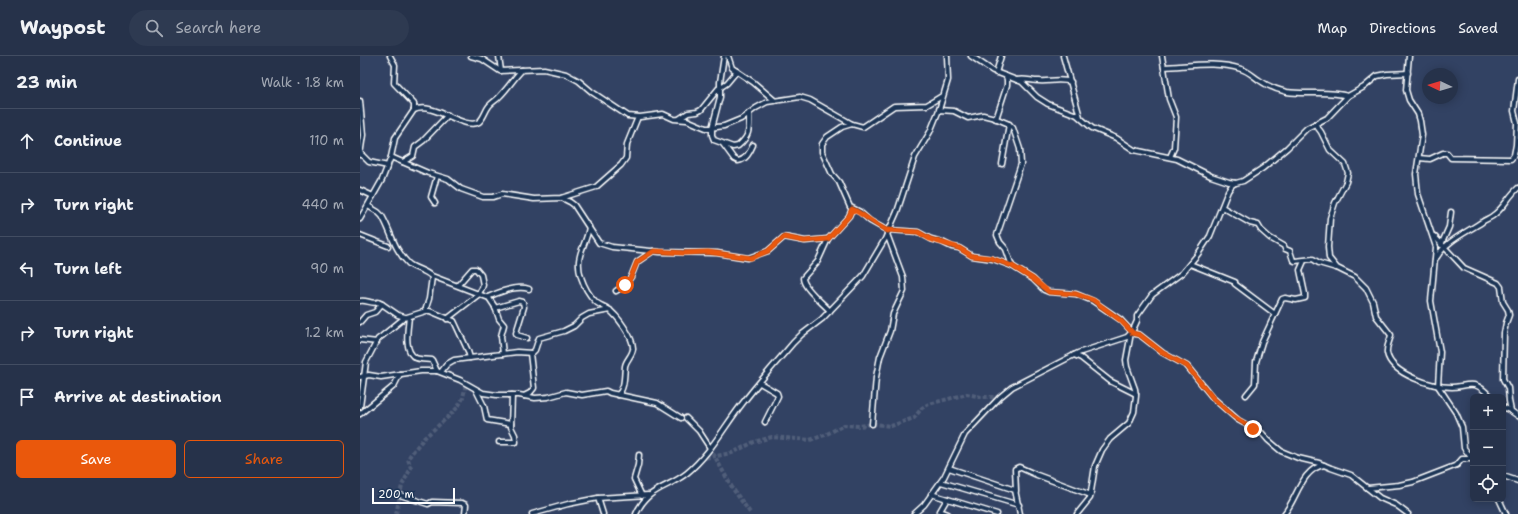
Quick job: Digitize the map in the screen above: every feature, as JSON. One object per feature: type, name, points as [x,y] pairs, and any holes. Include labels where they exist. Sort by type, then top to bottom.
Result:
[{"type":"street","points":[[390,56],[395,65],[395,84],[414,104],[470,124],[479,122],[489,106],[499,97],[522,70]]},
{"type":"street","points":[[471,56],[482,59],[501,71],[544,69],[566,74],[579,81],[592,92],[626,115],[638,117],[662,114],[693,122],[706,128],[712,128],[742,119],[760,105],[774,100],[800,97],[806,98],[852,124],[863,126],[894,106],[927,105],[942,96]]},
{"type":"street","points":[[499,56],[501,71]]},
{"type":"street","points":[[724,56],[720,97],[712,128],[714,140],[736,147],[742,142],[749,131],[749,113]]},
{"type":"street","points":[[728,56],[732,68],[753,82],[774,100]]},
{"type":"street","points":[[636,514],[640,505],[649,495],[687,473],[710,448],[737,411],[797,338],[816,325],[863,276],[888,232],[901,202],[915,157],[930,132],[939,110],[948,80],[947,56]]},
{"type":"street","points":[[971,56],[996,73],[1022,82],[1037,97],[1048,104],[1071,112],[1092,128],[1116,138],[1134,150],[1170,157],[1185,162],[1218,179],[1236,183]]},
{"type":"street","points":[[996,73],[1001,56]]},
{"type":"street","points":[[1063,56],[1080,118]]},
{"type":"street","points":[[1162,56],[1169,99],[1176,117],[1174,148],[1170,157]]},
{"type":"street","points":[[1409,56],[1406,84],[1407,95],[1418,114],[1421,129],[1421,144],[1416,174],[1418,194],[1436,247],[1431,301],[1440,352],[1438,386],[1458,416],[1462,427],[1464,448],[1470,457]]},
{"type":"street","points":[[1164,67],[1208,65],[1228,66],[1242,69],[1252,74],[1260,81],[1287,92],[1340,94],[1348,96]]},
{"type":"street","points":[[679,119],[688,113],[701,110],[720,87],[727,83],[737,71]]},
{"type":"street","points":[[1077,514],[1089,500],[1091,495],[1095,466],[1099,455],[1105,445],[1132,418],[1136,394],[1126,360],[1132,333],[1137,321],[1137,316],[1152,295],[1172,281],[1190,264],[1210,236],[1228,191],[1232,185],[1263,168],[1307,128],[1331,114],[1348,96],[1364,87],[1378,76],[1408,73]]},
{"type":"street","points":[[996,118],[1007,82],[1005,76]]},
{"type":"street","points":[[1016,80],[1021,79],[1041,82],[1070,79]]},
{"type":"street","points":[[1419,158],[1430,159],[1443,153],[1447,153],[1451,158],[1511,159],[1514,155],[1516,145],[1517,123],[1514,111],[1518,79]]},
{"type":"street","points":[[360,100],[363,132],[360,154],[369,162],[388,166]]},
{"type":"street","points":[[360,218],[382,180],[391,157],[396,135],[414,110],[414,104]]},
{"type":"street","points":[[414,110],[424,108]]},
{"type":"street","points":[[939,110],[954,111],[968,118],[983,115],[996,118],[1009,124],[1013,128],[1020,149],[1021,164],[997,235],[1000,242],[1006,249],[1012,266]]},
{"type":"street","points":[[403,162],[413,156],[415,147],[423,141],[448,115]]},
{"type":"street","points":[[391,157],[448,179],[461,189],[482,197],[494,197],[502,194],[534,199],[561,198],[596,187],[621,165],[626,158],[627,144],[638,117]]},
{"type":"street","points":[[852,124],[829,134],[824,140],[821,148],[831,172],[839,182],[846,200],[852,209],[860,212],[870,221],[888,232],[918,232],[930,239],[959,248],[972,256],[991,258],[1012,266],[1033,279],[1049,292],[1076,294],[1093,300],[1120,320],[1132,333],[1140,335],[1163,353],[1187,366],[1213,398],[1238,420],[1262,433],[1281,451],[1351,475],[1380,498],[1396,505],[1408,514]]},
{"type":"street","points":[[1002,164],[1009,124]]},
{"type":"street","points":[[1315,124],[1330,150],[1345,164],[1348,173],[1346,182],[1335,203],[1330,218],[1328,252],[1331,262],[1337,268]]},
{"type":"street","points":[[723,144],[734,159],[738,161],[747,156],[753,145]]},
{"type":"street","points":[[435,202],[431,197],[437,176]]},
{"type":"street","points":[[1442,246],[1494,215],[1518,188]]},
{"type":"street","points":[[360,190],[373,196]]},
{"type":"street","points":[[561,198],[570,202],[574,206],[589,226],[595,238],[602,244],[612,247],[654,251],[713,252],[748,258],[768,251],[784,237],[804,241],[828,239]]},
{"type":"street","points":[[368,206],[382,216],[396,248],[408,264],[432,276],[488,297],[505,290],[520,287],[529,289]]},
{"type":"street","points":[[1222,207],[1250,223],[1258,225],[1263,232],[1284,246],[1285,249],[1290,251],[1293,260],[1304,261],[1313,259],[1319,263],[1337,268],[1355,277],[1370,295],[1376,316],[1391,335],[1387,346],[1387,354],[1393,364],[1404,373],[1438,386],[1474,385],[1488,394]]},
{"type":"street","points":[[830,311],[808,288],[803,281],[804,276],[818,261],[828,239],[849,216],[852,209]]},
{"type":"street","points":[[1436,259],[1449,227],[1451,212]]},
{"type":"street","points":[[589,226],[579,255],[581,276],[588,292],[594,300],[610,310],[623,324],[633,346],[626,363],[622,391],[618,395]]},
{"type":"street","points":[[872,424],[877,370],[881,352],[890,331],[891,318],[904,291],[903,277],[888,232]]},
{"type":"street","points":[[360,235],[388,246]]},
{"type":"street","points":[[1433,236],[1467,270],[1498,283],[1501,287],[1503,302],[1509,314],[1505,327],[1503,379],[1508,388],[1511,411]]},
{"type":"street","points":[[616,291],[625,285],[631,277],[637,262],[654,251]]},
{"type":"street","points":[[1246,395],[1255,384],[1256,367],[1260,348],[1282,300],[1285,298],[1296,300],[1305,298],[1300,270],[1304,261]]},
{"type":"street","points":[[1190,264],[1235,283],[1275,314]]},
{"type":"street","points":[[446,318],[478,294],[483,286],[483,280],[480,273],[474,268],[470,270],[458,285]]},
{"type":"street","points":[[425,311],[433,282],[432,276]]},
{"type":"street","points":[[488,297],[495,308],[499,319],[504,325],[501,336],[503,354]]},
{"type":"street","points":[[360,301],[374,303],[378,302],[398,315],[407,317]]},
{"type":"street","points":[[495,308],[519,301],[523,302],[524,307],[516,334],[527,338]]},
{"type":"street","points":[[360,322],[365,316],[375,312],[382,304]]},
{"type":"street","points":[[439,372],[452,361],[517,352],[534,352],[537,340],[540,337],[564,331],[574,326],[585,316],[610,310]]},
{"type":"street","points":[[360,407],[366,362],[382,336],[407,317],[425,311],[430,311],[453,320],[470,358]]},
{"type":"street","points":[[407,317],[407,340],[411,352],[418,358],[432,360],[439,372]]},
{"type":"street","points":[[914,514],[920,510],[941,482],[966,434],[1000,397],[1012,387],[1074,355],[1127,337],[1132,333]]},
{"type":"street","points":[[360,340],[377,342]]},
{"type":"street","points":[[524,396],[530,393],[534,388],[530,353]]},
{"type":"street","points":[[1074,355],[1081,358],[1110,381],[1136,394]]},
{"type":"street","points":[[360,377],[378,377],[421,371],[439,372],[460,380],[486,394],[539,398],[566,392],[582,395],[605,390],[610,394],[658,403],[683,418],[699,431],[710,448]]},
{"type":"street","points":[[360,414],[393,387],[400,374]]},
{"type":"street","points":[[760,383],[777,393],[778,396],[765,422]]},
{"type":"street","points":[[476,389],[484,406],[487,420],[511,424]]},
{"type":"street","points":[[499,442],[516,443],[515,435],[511,427],[512,395]]},
{"type":"street","points":[[1506,408],[1518,416]]},
{"type":"street","points":[[639,454],[634,479],[642,496]]},
{"type":"street","points":[[1368,488],[1406,484],[1457,465],[1462,458],[1470,460]]},
{"type":"street","points":[[1284,514],[1294,500],[1304,478],[1313,469],[1325,465]]},
{"type":"street","points":[[1020,514],[1016,491],[1015,469],[1019,467],[1036,475],[1091,495]]},
{"type":"street","points":[[949,468],[1016,491]]},
{"type":"street","points":[[1506,477],[1518,482]]},
{"type":"street","points":[[941,482],[1019,505]]},
{"type":"street","points":[[931,494],[997,514]]},
{"type":"street","points":[[400,495],[428,504],[432,502],[462,503],[466,505],[465,514]]},
{"type":"street","points":[[532,514],[568,504],[598,498],[649,495]]},
{"type":"street","points":[[598,498],[603,514]]},
{"type":"street","points":[[947,499],[940,511],[948,514]]},
{"type":"street","points":[[1500,502],[1506,514]]},
{"type":"tunnel","points":[[396,514],[402,485],[411,468],[408,459],[424,438],[458,407],[463,398],[466,383]]},
{"type":"tunnel","points":[[700,459],[732,453],[754,442],[772,437],[810,440],[825,435],[844,425],[859,426],[875,424],[891,426],[914,418],[922,408],[929,404],[967,394],[981,397],[1000,397]]},
{"type":"tunnel","points":[[710,448],[733,489],[751,514]]},
{"type":"route","points":[[625,285],[634,272],[637,262],[654,251],[684,253],[708,252],[752,258],[768,251],[784,237],[804,241],[828,239],[849,216],[852,209],[860,212],[866,219],[888,231],[901,230],[918,232],[930,239],[964,250],[969,255],[991,258],[1012,266],[1026,274],[1044,290],[1049,292],[1071,293],[1093,300],[1120,320],[1132,333],[1140,335],[1169,357],[1187,366],[1200,384],[1213,398],[1238,420],[1253,429]]}]
